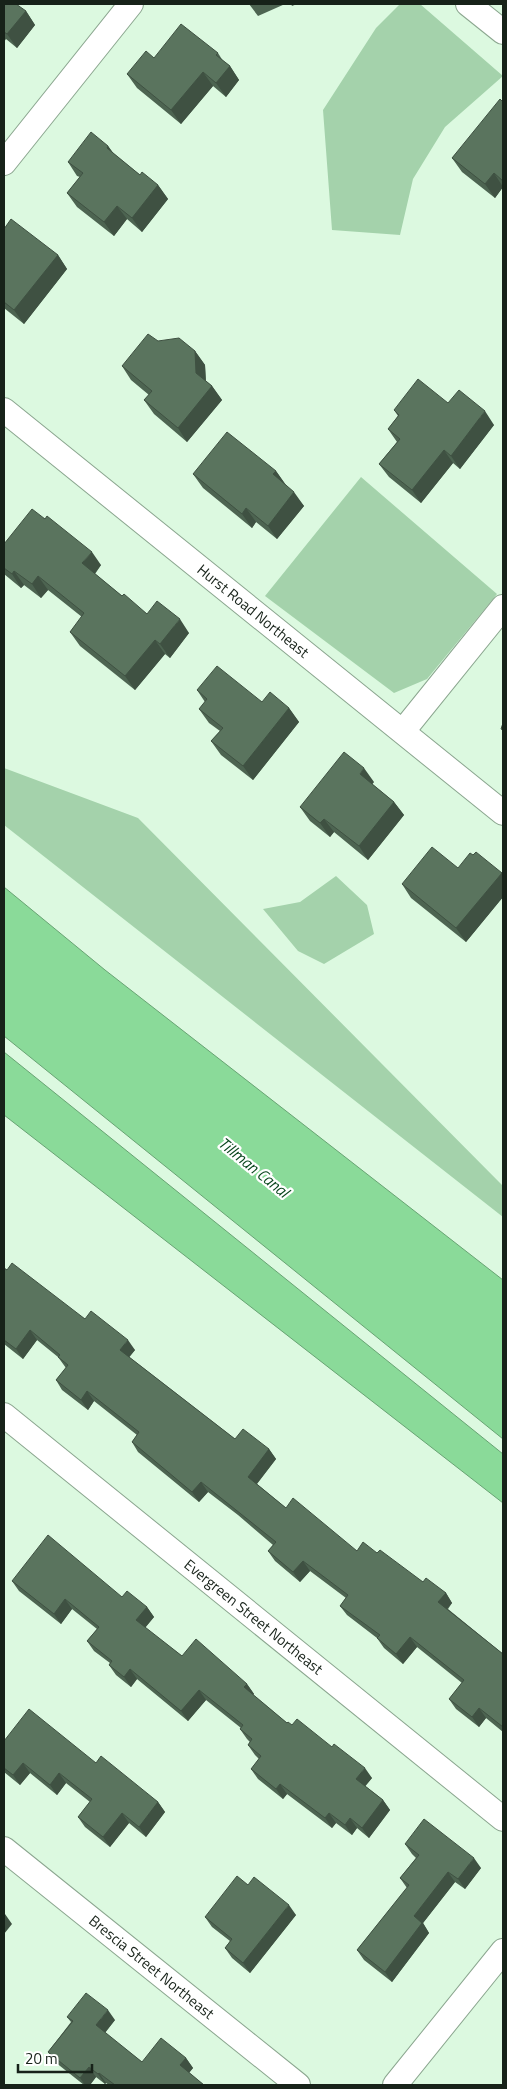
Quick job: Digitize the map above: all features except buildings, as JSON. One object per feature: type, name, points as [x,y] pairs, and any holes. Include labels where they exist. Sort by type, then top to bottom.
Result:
[{"type":"street","points":[[4,163],[131,4]]},
{"type":"street","points":[[468,4],[503,32]]},
{"type":"street","name":"Hurst Road Northeast","points":[[4,410],[404,731],[503,813]]},
{"type":"street","points":[[404,731],[503,607]]},
{"type":"street","name":"Evergreen Street Northeast","points":[[4,1415],[503,1819]]},
{"type":"street","name":"Brescia Street Northeast","points":[[4,1849],[298,2085]]},
{"type":"street","points":[[396,2085],[503,1951]]},
{"type":"shaded area","points":[[400,4],[420,4],[503,76],[445,127],[413,179],[400,235],[332,230],[323,110],[376,28]]},
{"type":"shaded area","points":[[361,477],[497,594],[427,679],[394,693],[265,596]]},
{"type":"shaded area","points":[[4,768],[138,818],[503,1186],[503,1217],[4,825]]},
{"type":"shaded area","points":[[336,876],[367,905],[374,934],[324,964],[298,951],[263,909],[300,902]]},
{"type":"water","name":"Tillman Canal","points":[[4,887],[105,970],[503,1280],[503,1439],[4,1036]]},
{"type":"water","points":[[4,1052],[503,1454],[503,1503],[4,1115]]}]
